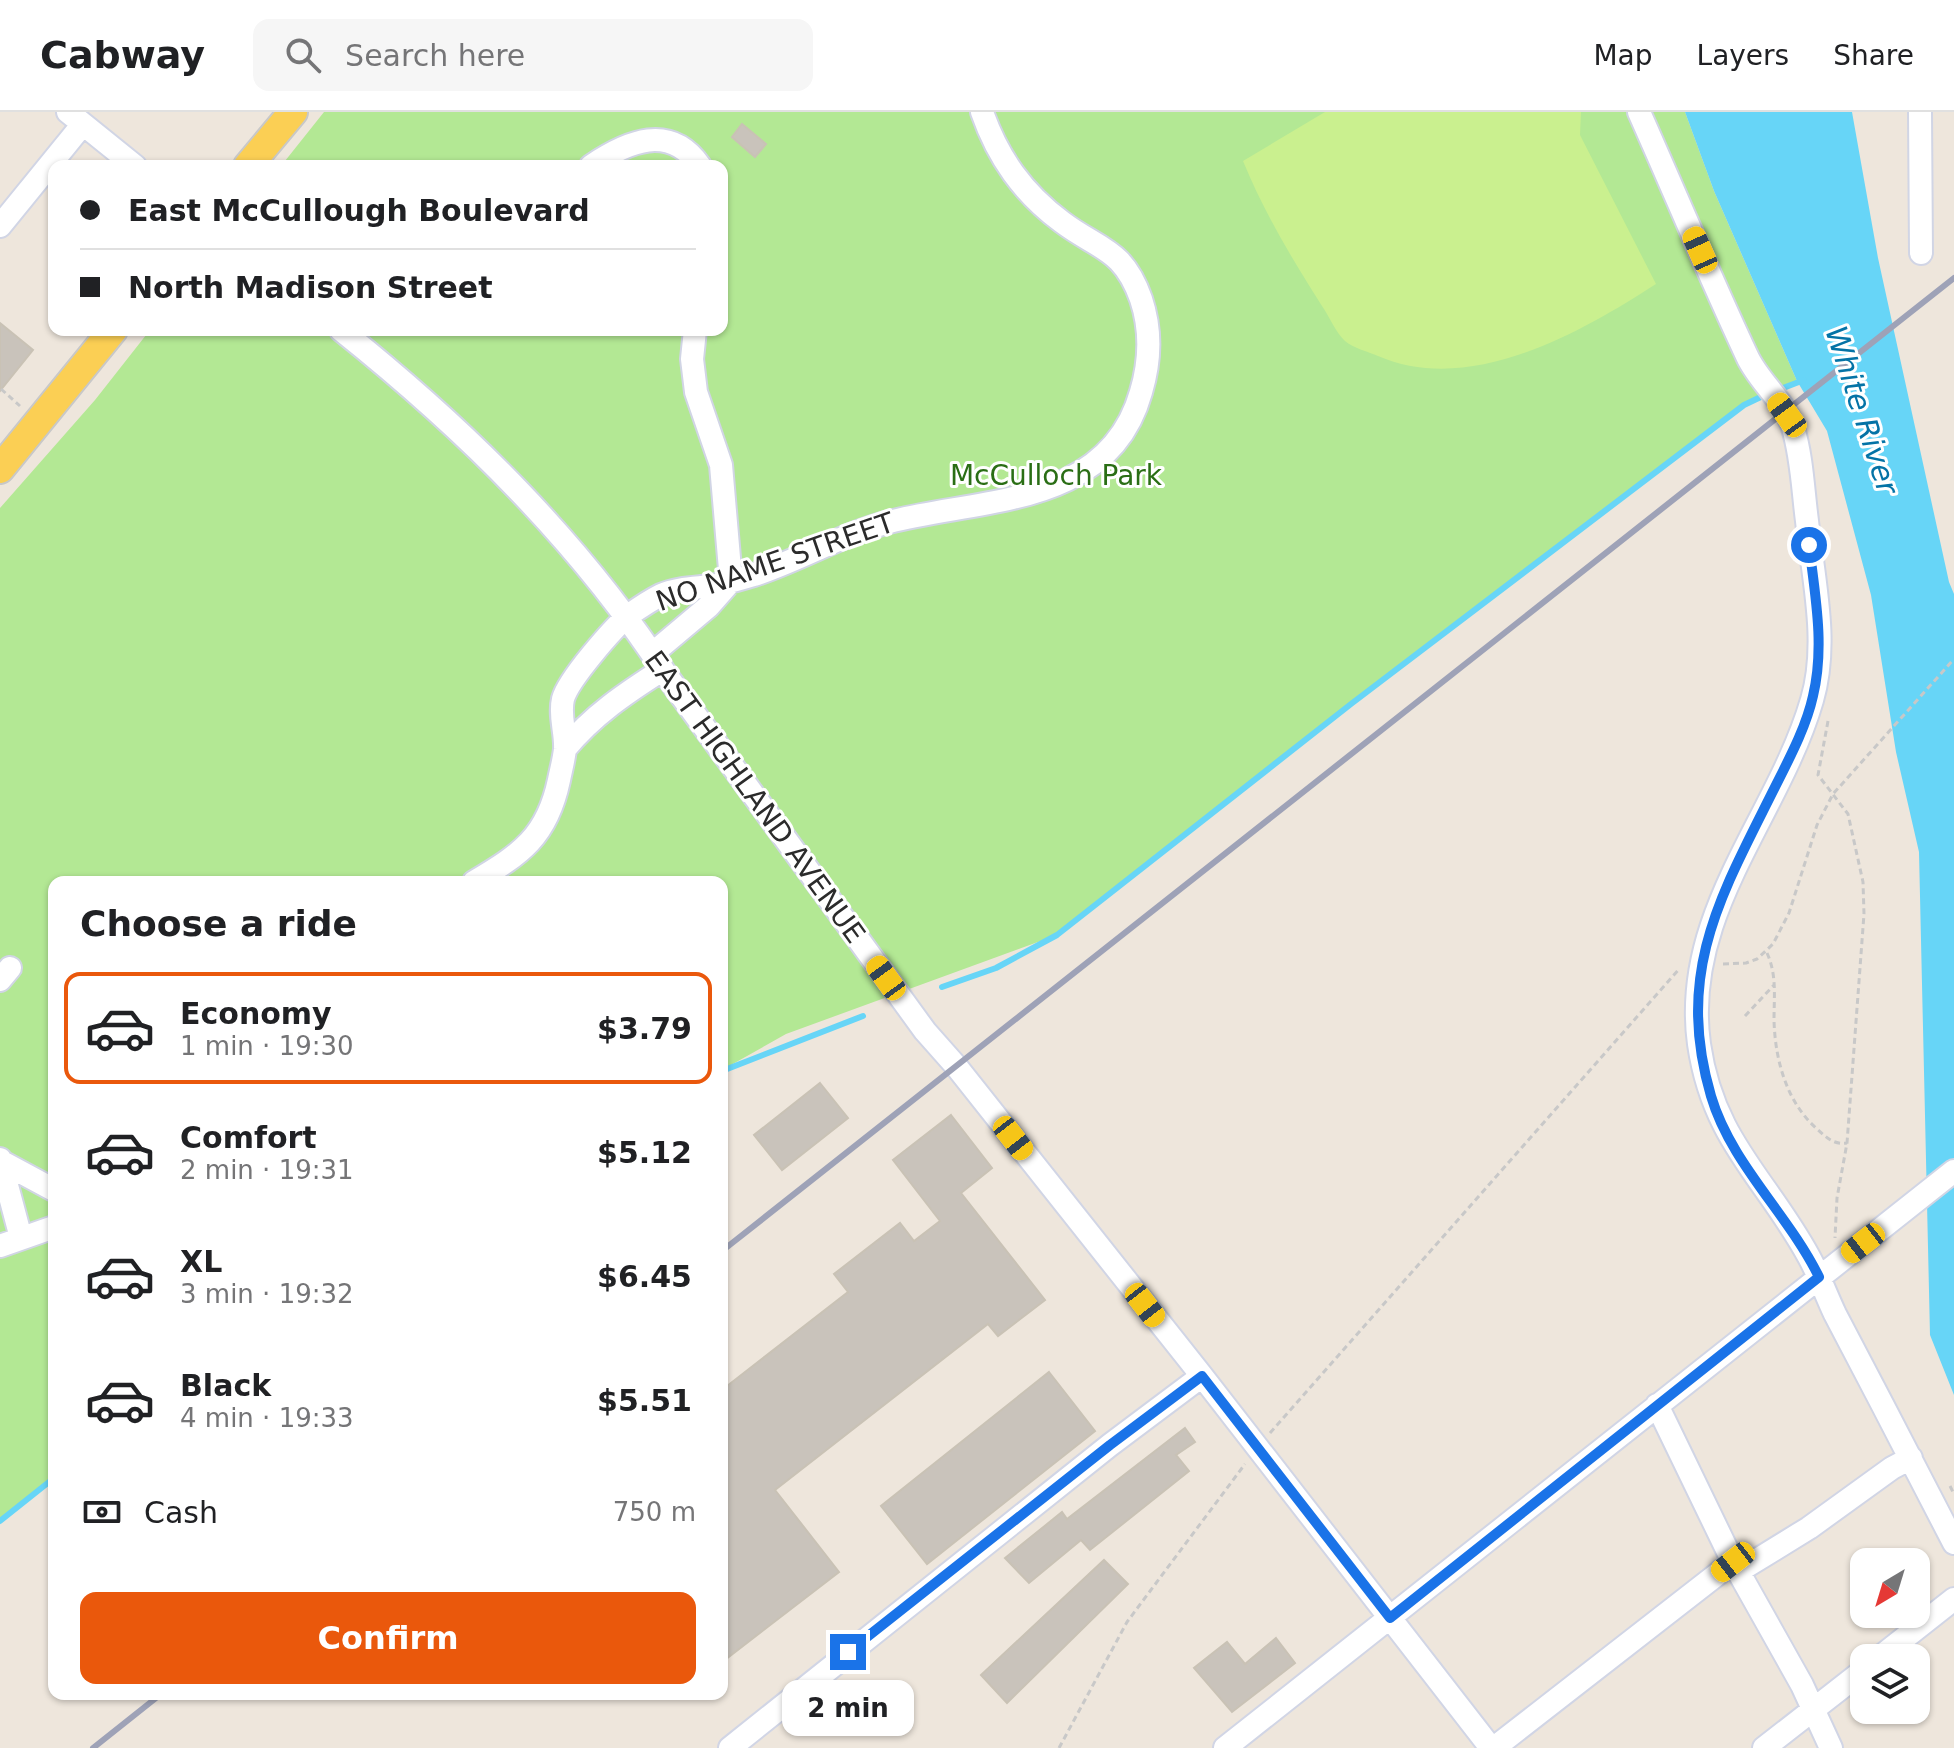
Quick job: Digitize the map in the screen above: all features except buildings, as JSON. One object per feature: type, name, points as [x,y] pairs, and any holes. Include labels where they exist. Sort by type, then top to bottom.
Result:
[{"type":"main road","points":[[253,160],[293,112]]},
{"type":"main road","points":[[5,454],[108,336]]},
{"type":"street","name":"NO NAME STREET","points":[[484,876],[505,864],[536,836],[547,821],[565,749],[564,694],[627,617],[662,595],[757,574],[847,534],[938,511],[1050,489],[1076,476],[1118,440],[1132,417],[1144,384],[1148,359],[1145,313],[1135,284],[1114,255],[1064,224],[1014,177],[982,112]]},
{"type":"street","points":[[1639,112],[1749,361],[1793,428],[1817,608],[1818,670],[1813,699],[1720,900],[1700,965],[1697,1005],[1699,1039],[1712,1100],[1744,1162],[1799,1239],[1954,1543]]},
{"type":"street","points":[[1920,112],[1921,253]]},
{"type":"street","points":[[0,226],[75,118],[128,160]]},
{"type":"street","points":[[602,160],[630,145],[657,138],[678,145],[694,160]]},
{"type":"street","name":"EAST HIGHLAND AVENUE","points":[[348,336],[415,391],[494,464],[576,551],[627,617],[925,1031],[1202,1376],[1493,1748]]},
{"type":"street","points":[[565,749],[584,725],[657,662],[731,581],[721,465],[696,392],[692,359],[694,336]]},
{"type":"street","points":[[1,1161],[48,1187]]},
{"type":"street","points":[[1,1161],[10,1242],[48,1229]]},
{"type":"street","points":[[1225,1748],[1954,1171]]},
{"type":"street","points":[[730,1748],[755,1740],[1110,1445],[1202,1376]]},
{"type":"street","points":[[1657,1405],[1736,1567],[1802,1685],[1831,1748]]},
{"type":"street","points":[[1493,1748],[1736,1567],[1809,1528],[1892,1468],[1911,1458]]},
{"type":"street","points":[[1897,1644],[1954,1599]]},
{"type":"street","points":[[1764,1748],[1850,1681]]},
{"type":"path","points":[[1,389],[20,406]]},
{"type":"path","points":[[1059,1748],[1127,1622],[1257,1447],[1675,972],[1680,967],[1746,963],[1767,952],[1789,913],[1817,825],[1833,794],[1954,659]]},
{"type":"path","points":[[1831,709],[1817,768],[1819,780],[1848,814],[1863,882],[1863,946],[1847,1143],[1834,1232]]},
{"type":"path","points":[[1767,952],[1773,965],[1776,1046],[1787,1085],[1801,1113],[1810,1123],[1829,1140],[1837,1144],[1847,1143]]},
{"type":"path","points":[[1745,1016],[1774,985]]},
{"type":"green space","name":"McCulloch Park","points":[[324,112],[1685,112],[1714,191],[1797,381],[1744,405],[1320,728],[1057,935],[786,1034],[728,1067],[728,876],[48,876],[48,1483],[0,1521],[0,508],[95,400],[145,336],[728,336],[728,160],[286,160]]},
{"type":"green space","points":[[1325,112],[1581,112],[1580,135],[1656,284],[1559,339],[1486,364],[1450,369],[1413,366],[1352,346],[1339,334],[1289,253],[1243,161]]},
{"type":"water","name":"White River","points":[[1685,112],[1852,112],[1878,258],[1954,594],[1954,1395],[1930,1335],[1919,852],[1896,752],[1871,595],[1827,431],[1797,381],[1714,191]]},
{"type":"waterway","points":[[1778,390],[1804,380]]},
{"type":"waterway","points":[[942,987],[996,968],[1057,935],[1351,704],[1744,405],[1767,394]]},
{"type":"waterway","points":[[728,1069],[863,1016]]},
{"type":"waterway","points":[[0,1521],[48,1483]]},
{"type":"railway","points":[[728,1246],[1954,278]]},
{"type":"railway","points":[[93,1748],[153,1700]]},
{"type":"route","points":[[848,1652],[1202,1376],[1390,1618],[1819,1277],[1799,1239],[1725,1130],[1712,1100],[1704,1069],[1697,1005],[1700,965],[1720,900],[1813,699],[1819,642],[1809,545]]}]
